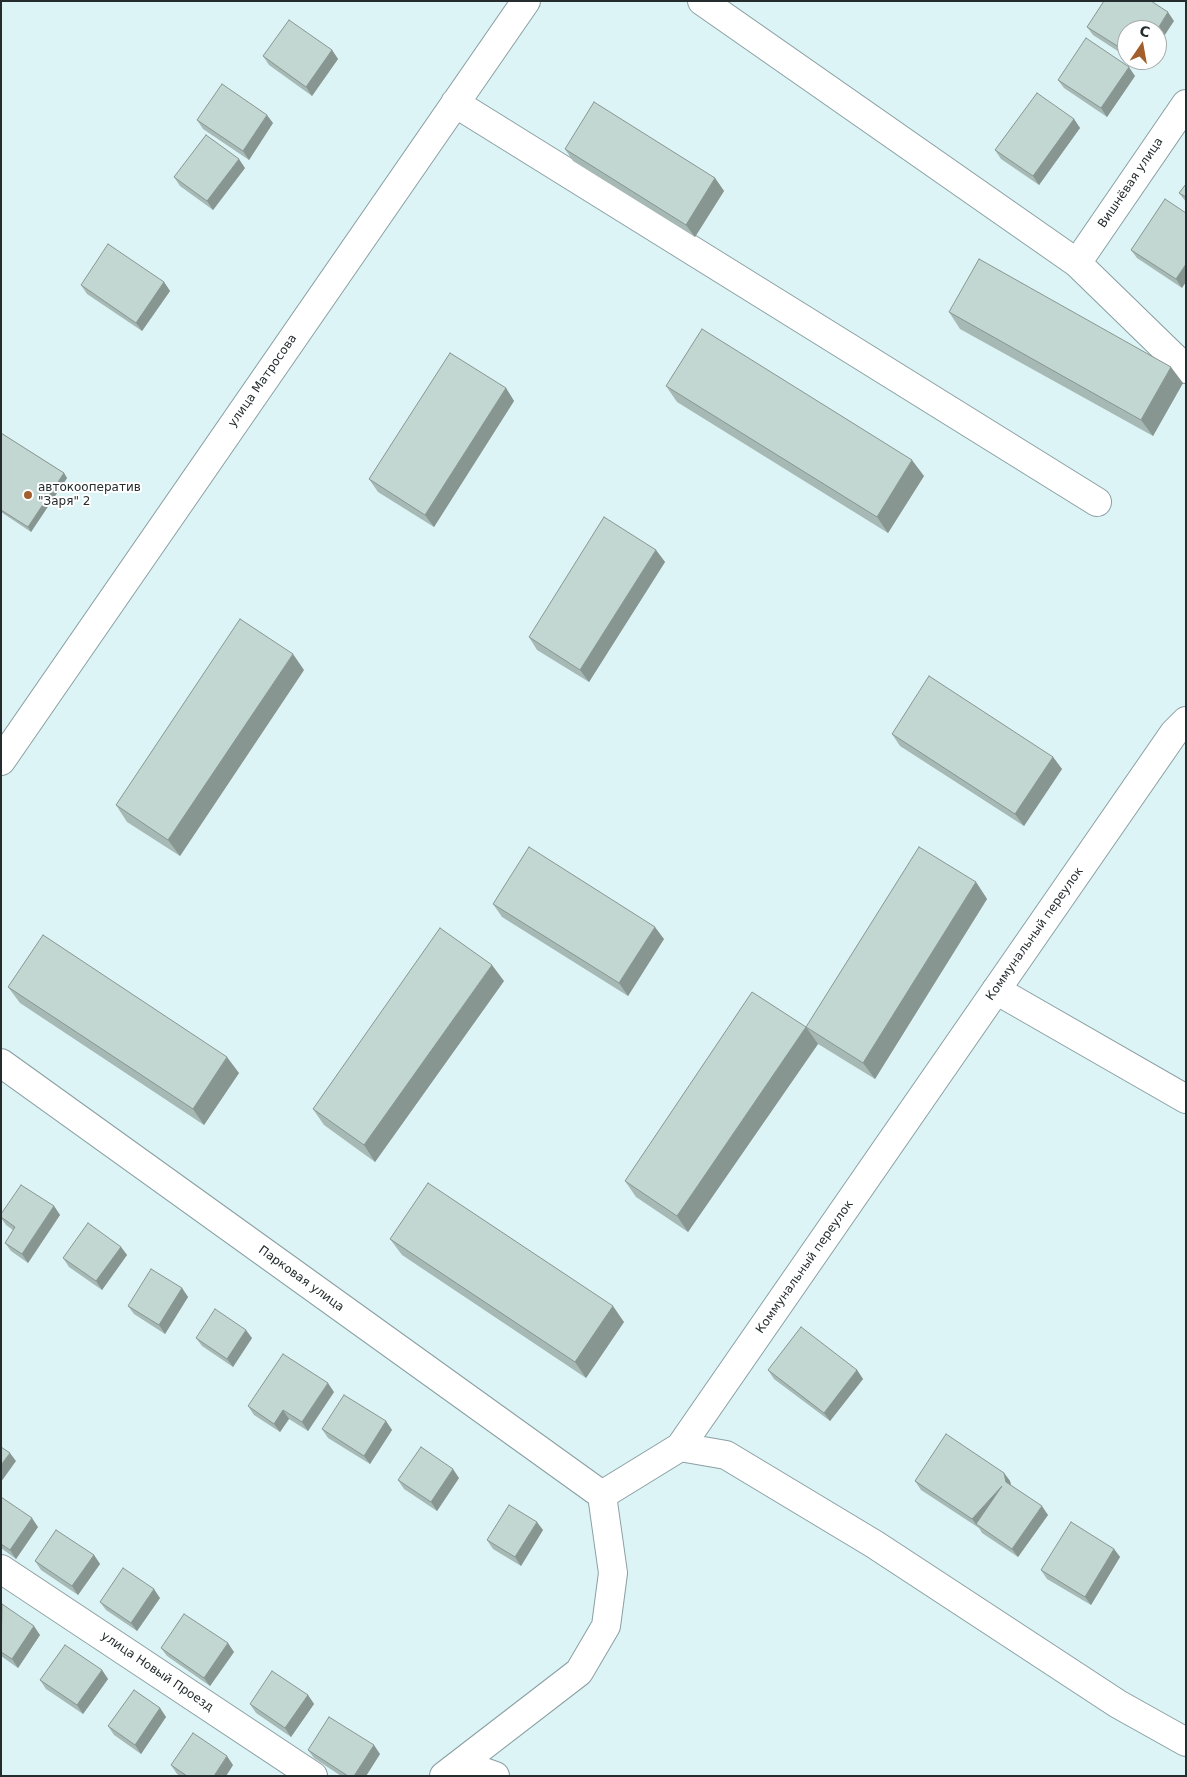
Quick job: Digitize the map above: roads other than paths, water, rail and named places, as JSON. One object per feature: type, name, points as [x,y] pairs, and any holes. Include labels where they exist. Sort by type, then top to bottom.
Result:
[{"type":"street","name":"улица Матросова","points":[[1,761],[526,1]]},
{"type":"street","points":[[702,1],[1077,263],[1186,368]]},
{"type":"street","points":[[455,103],[1097,502]]},
{"type":"street","name":"Вишнёвая улица","points":[[1077,263],[1186,104]]},
{"type":"street","name":"Коммунальный переулок","points":[[602,1495],[680,1447],[1174,733],[1186,721]]},
{"type":"street","points":[[996,990],[1186,1099]]},
{"type":"street","name":"Парковая улица","points":[[1,1063],[602,1495]]},
{"type":"street","points":[[680,1447],[726,1455],[874,1544],[1118,1704],[1186,1742]]},
{"type":"street","points":[[453,1770],[579,1672],[606,1626],[613,1573],[602,1495]]},
{"type":"street","name":"улица Новый Проезд","points":[[1,1569],[313,1776]]},
{"type":"street","points":[[453,1770],[495,1776]]},
{"type":"place","name":"автокооператив \"Заря\" 2","points":[[28,495]]}]
